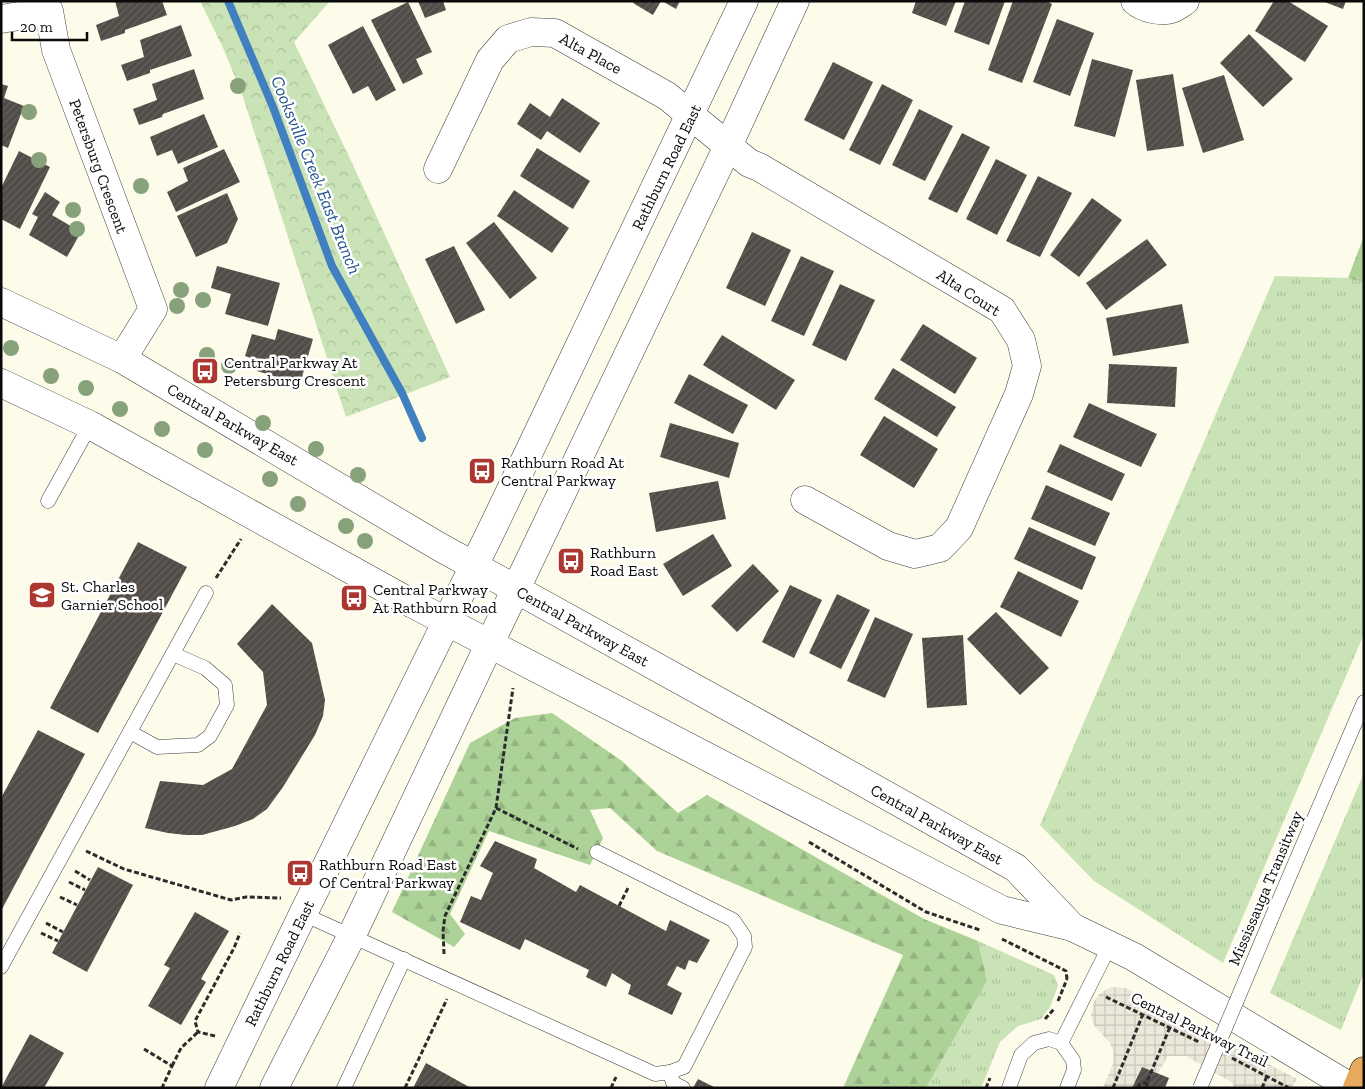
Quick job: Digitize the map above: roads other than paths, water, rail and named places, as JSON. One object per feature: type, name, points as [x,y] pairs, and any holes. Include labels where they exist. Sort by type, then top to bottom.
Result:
[{"type":"highway","points":[[1357,1088],[1364,1071]]},
{"type":"street","name":"Rathburn Road East","points":[[219,1088],[294,906],[474,565],[744,1]]},
{"type":"street","points":[[274,1088],[352,935],[515,589],[728,146],[794,1]]},
{"type":"street","points":[[1135,1],[1138,4],[1156,10],[1173,9],[1185,1]]},
{"type":"street","name":"Petersburg Crescent","points":[[1,18],[52,6],[56,50],[153,309],[122,359]]},
{"type":"street","name":"Alta Place","points":[[438,169],[490,60],[508,39],[531,32],[555,33],[667,96],[690,115]]},
{"type":"street","name":"Alta Court","points":[[690,115],[749,163],[760,167],[1002,310],[1021,340],[1027,366],[1019,394],[959,528],[940,548],[915,554],[888,546],[805,500]]},
{"type":"street","name":"Central Parkway East","points":[[1,302],[122,359],[438,546],[720,701],[1016,868],[1072,927]]},
{"type":"street","name":"Central Parkway East","points":[[1,383],[90,425],[413,604],[1002,910],[1072,927],[1134,957],[1352,1088]]},
{"type":"lane","points":[[48,501],[90,425]]},
{"type":"lane","points":[[1,967],[206,593]]},
{"type":"lane","points":[[130,732],[156,747],[198,745],[210,736],[227,705],[225,685],[205,668],[173,654]]},
{"type":"lane","name":"Mississauga Transitway","points":[[1200,1088],[1364,702]]},
{"type":"lane","points":[[294,906],[352,935],[655,1074],[684,1068],[745,947],[744,936],[733,920],[597,852]]},
{"type":"lane","points":[[1062,1043],[1110,945]]},
{"type":"lane","points":[[344,1088],[404,959]]},
{"type":"lane","points":[[1009,1088],[1021,1055],[1034,1043],[1049,1039],[1062,1043],[1073,1060],[1074,1070],[1067,1088]]},
{"type":"lane","points":[[670,1072],[673,1083],[683,1088]]},
{"type":"waterway","name":"Cooksville Creek East Branch","points":[[228,1],[273,107],[332,266],[402,393],[422,438]]},
{"type":"place","name":"Central Parkway At Petersburg Crescent","points":[[205,371]]},
{"type":"place","name":"Rathburn Road At Central Parkway","points":[[482,471]]},
{"type":"place","name":"Rathburn Road East","points":[[571,561]]},
{"type":"place","name":"St. Charles Garnier School","points":[[42,595]]},
{"type":"place","name":"Central Parkway At Rathburn Road","points":[[354,598]]},
{"type":"place","name":"Rathburn Road East Of Central Parkway","points":[[300,873]]}]
